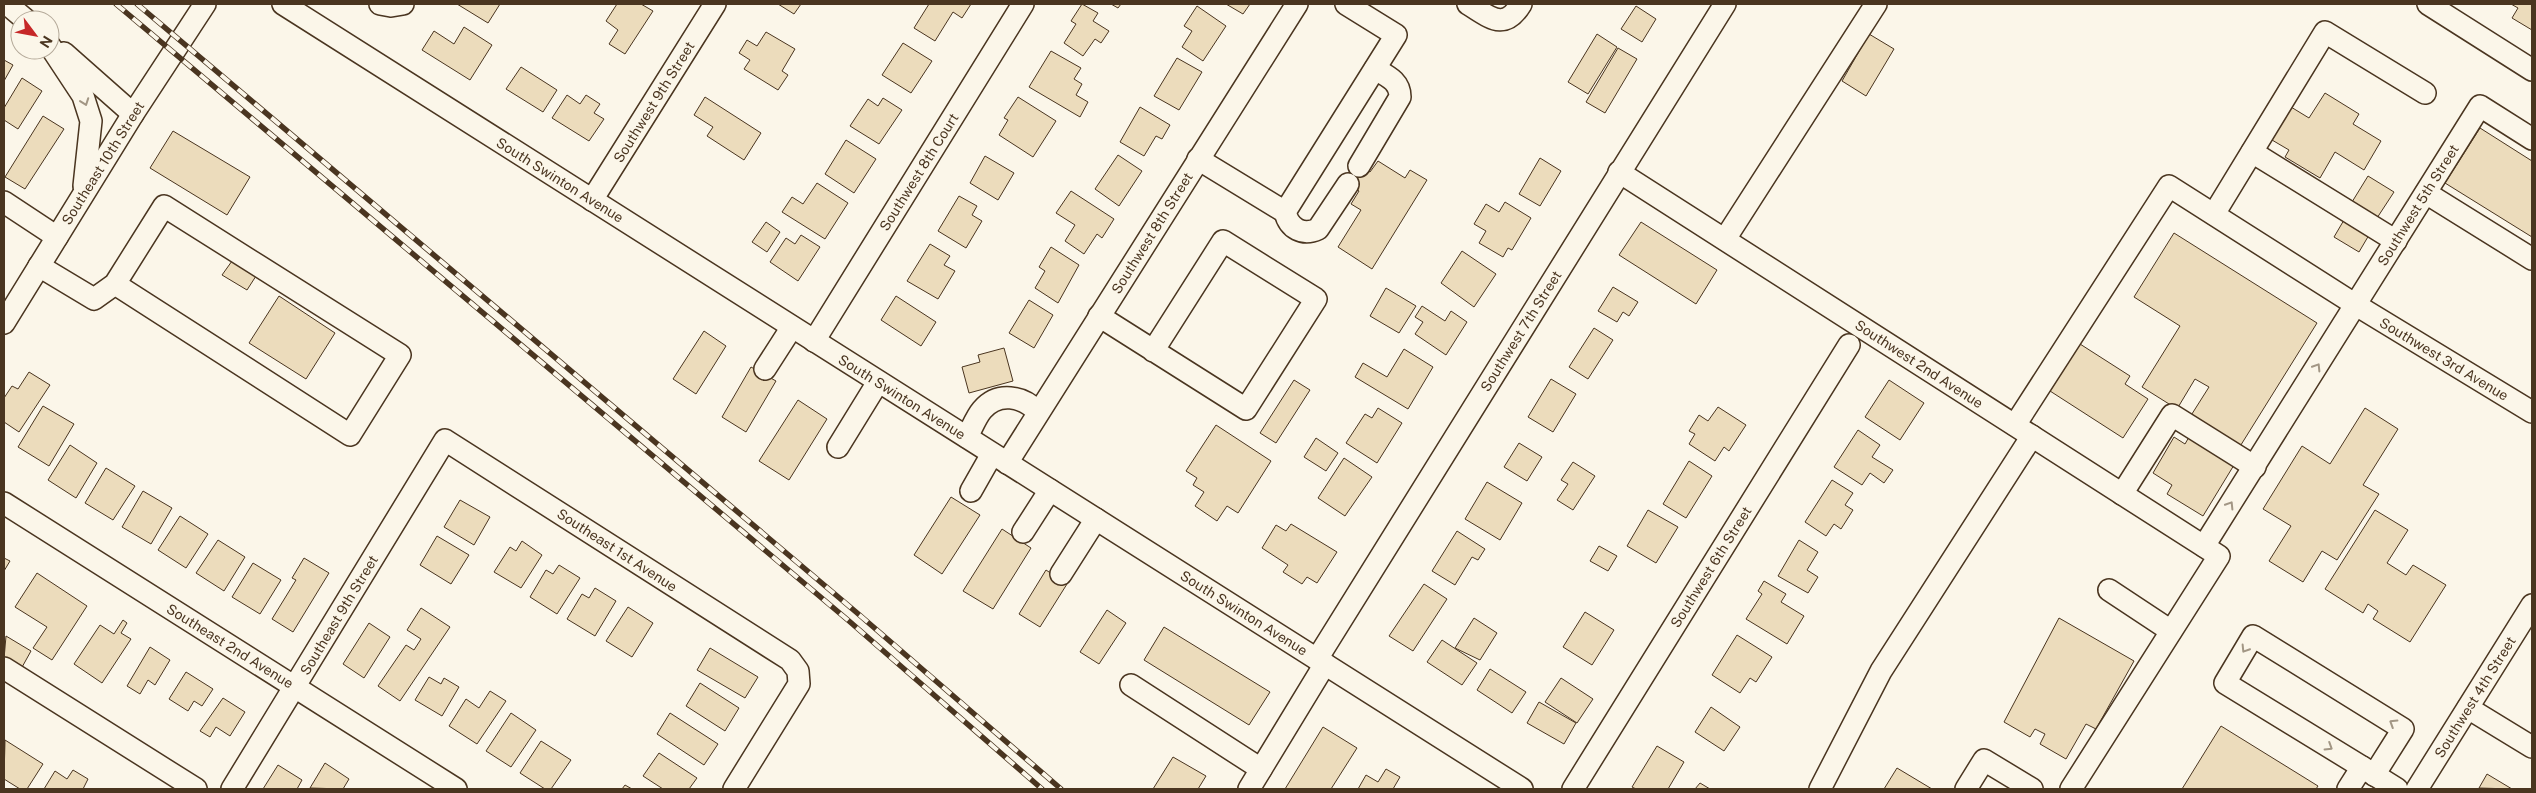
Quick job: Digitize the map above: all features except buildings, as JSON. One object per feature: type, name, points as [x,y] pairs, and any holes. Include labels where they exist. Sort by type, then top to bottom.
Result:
[{"type":"street","name":"Southeast 10th Street","points":[[4,324],[133,114],[205,4]]},
{"type":"street","name":"South Swinton Avenue","points":[[283,4],[1522,789]]},
{"type":"street","points":[[380,4],[391,6],[403,4]]},
{"type":"street","name":"Southwest 9th Street","points":[[592,200],[715,4]]},
{"type":"street","name":"Southwest 8th Court","points":[[814,341],[1023,4]]},
{"type":"street","name":"Southwest 8th Street","points":[[970,492],[1038,412],[1297,4]]},
{"type":"street","points":[[1285,212],[1396,35],[1346,4]]},
{"type":"street","points":[[1468,4],[1490,17],[1501,20],[1512,16],[1521,4]]},
{"type":"street","name":"Southwest 7th Street","points":[[1249,789],[1321,662],[1619,172],[1725,4]]},
{"type":"street","points":[[1725,240],[1876,4]]},
{"type":"street","points":[[2428,4],[2532,70]]},
{"type":"street","points":[[2214,214],[2326,32],[2426,93]]},
{"type":"street","points":[[60,50],[133,114]]},
{"type":"street","points":[[59,60],[83,96],[91,121],[83,196]]},
{"type":"street","points":[[1359,166],[1400,97],[1399,86],[1395,81],[1374,69]]},
{"type":"street","name":"Southwest 5th Street","points":[[2070,789],[2171,631],[2254,466],[2480,106],[2532,139]]},
{"type":"street","points":[[2252,152],[2396,241]]},
{"type":"street","points":[[1198,160],[1285,212],[1290,224],[1300,232],[1312,232],[1318,229],[1348,184]]},
{"type":"street","name":"Southwest 2nd Avenue","points":[[1619,172],[2212,551]]},
{"type":"street","name":"Southwest 3rd Avenue","points":[[2024,430],[2169,186],[2356,305],[2532,412]]},
{"type":"street","points":[[2426,193],[2532,259]]},
{"type":"street","points":[[4,202],[57,237]]},
{"type":"street","points":[[40,266],[94,299],[115,284],[164,206],[400,354],[350,435],[115,284]]},
{"type":"street","points":[[1099,316],[1153,351],[1246,409],[1316,299],[1223,240],[1153,351]]},
{"type":"street","points":[[765,369],[792,326]]},
{"type":"street","name":"Southwest 6th Street","points":[[1573,789],[1849,346]]},
{"type":"street","points":[[838,447],[878,382]]},
{"type":"street","points":[[967,437],[983,409],[1001,398],[1021,400],[1038,412]]},
{"type":"street","points":[[2122,494],[2172,415],[2254,466]]},
{"type":"street","points":[[1820,789],[1881,671],[2024,430]]},
{"type":"street","name":"Southeast 1st Avenue","points":[[445,440],[790,660],[798,671],[799,684],[734,789]]},
{"type":"street","name":"Southeast 9th Street","points":[[232,789],[445,440]]},
{"type":"street","points":[[1023,532],[1050,490]]},
{"type":"street","name":"Southeast 2nd Avenue","points":[[4,503],[456,789]]},
{"type":"street","points":[[1062,574],[1096,519]]},
{"type":"street","points":[[2109,590],[2171,631]]},
{"type":"street","name":"Southwest 4th Street","points":[[2417,789],[2532,605]]},
{"type":"street","points":[[2348,789],[2368,771],[2403,728],[2253,636],[2224,683],[2368,771],[2397,789]]},
{"type":"street","points":[[4,668],[196,789]]},
{"type":"street","points":[[1131,685],[1262,769]]},
{"type":"street","points":[[2468,708],[2532,747]]},
{"type":"street","points":[[1966,789],[1984,760],[2032,789]]},
{"type":"railway","points":[[116,4],[849,621],[1042,789]]},
{"type":"railway","points":[[137,4],[856,612],[1061,789]]}]
